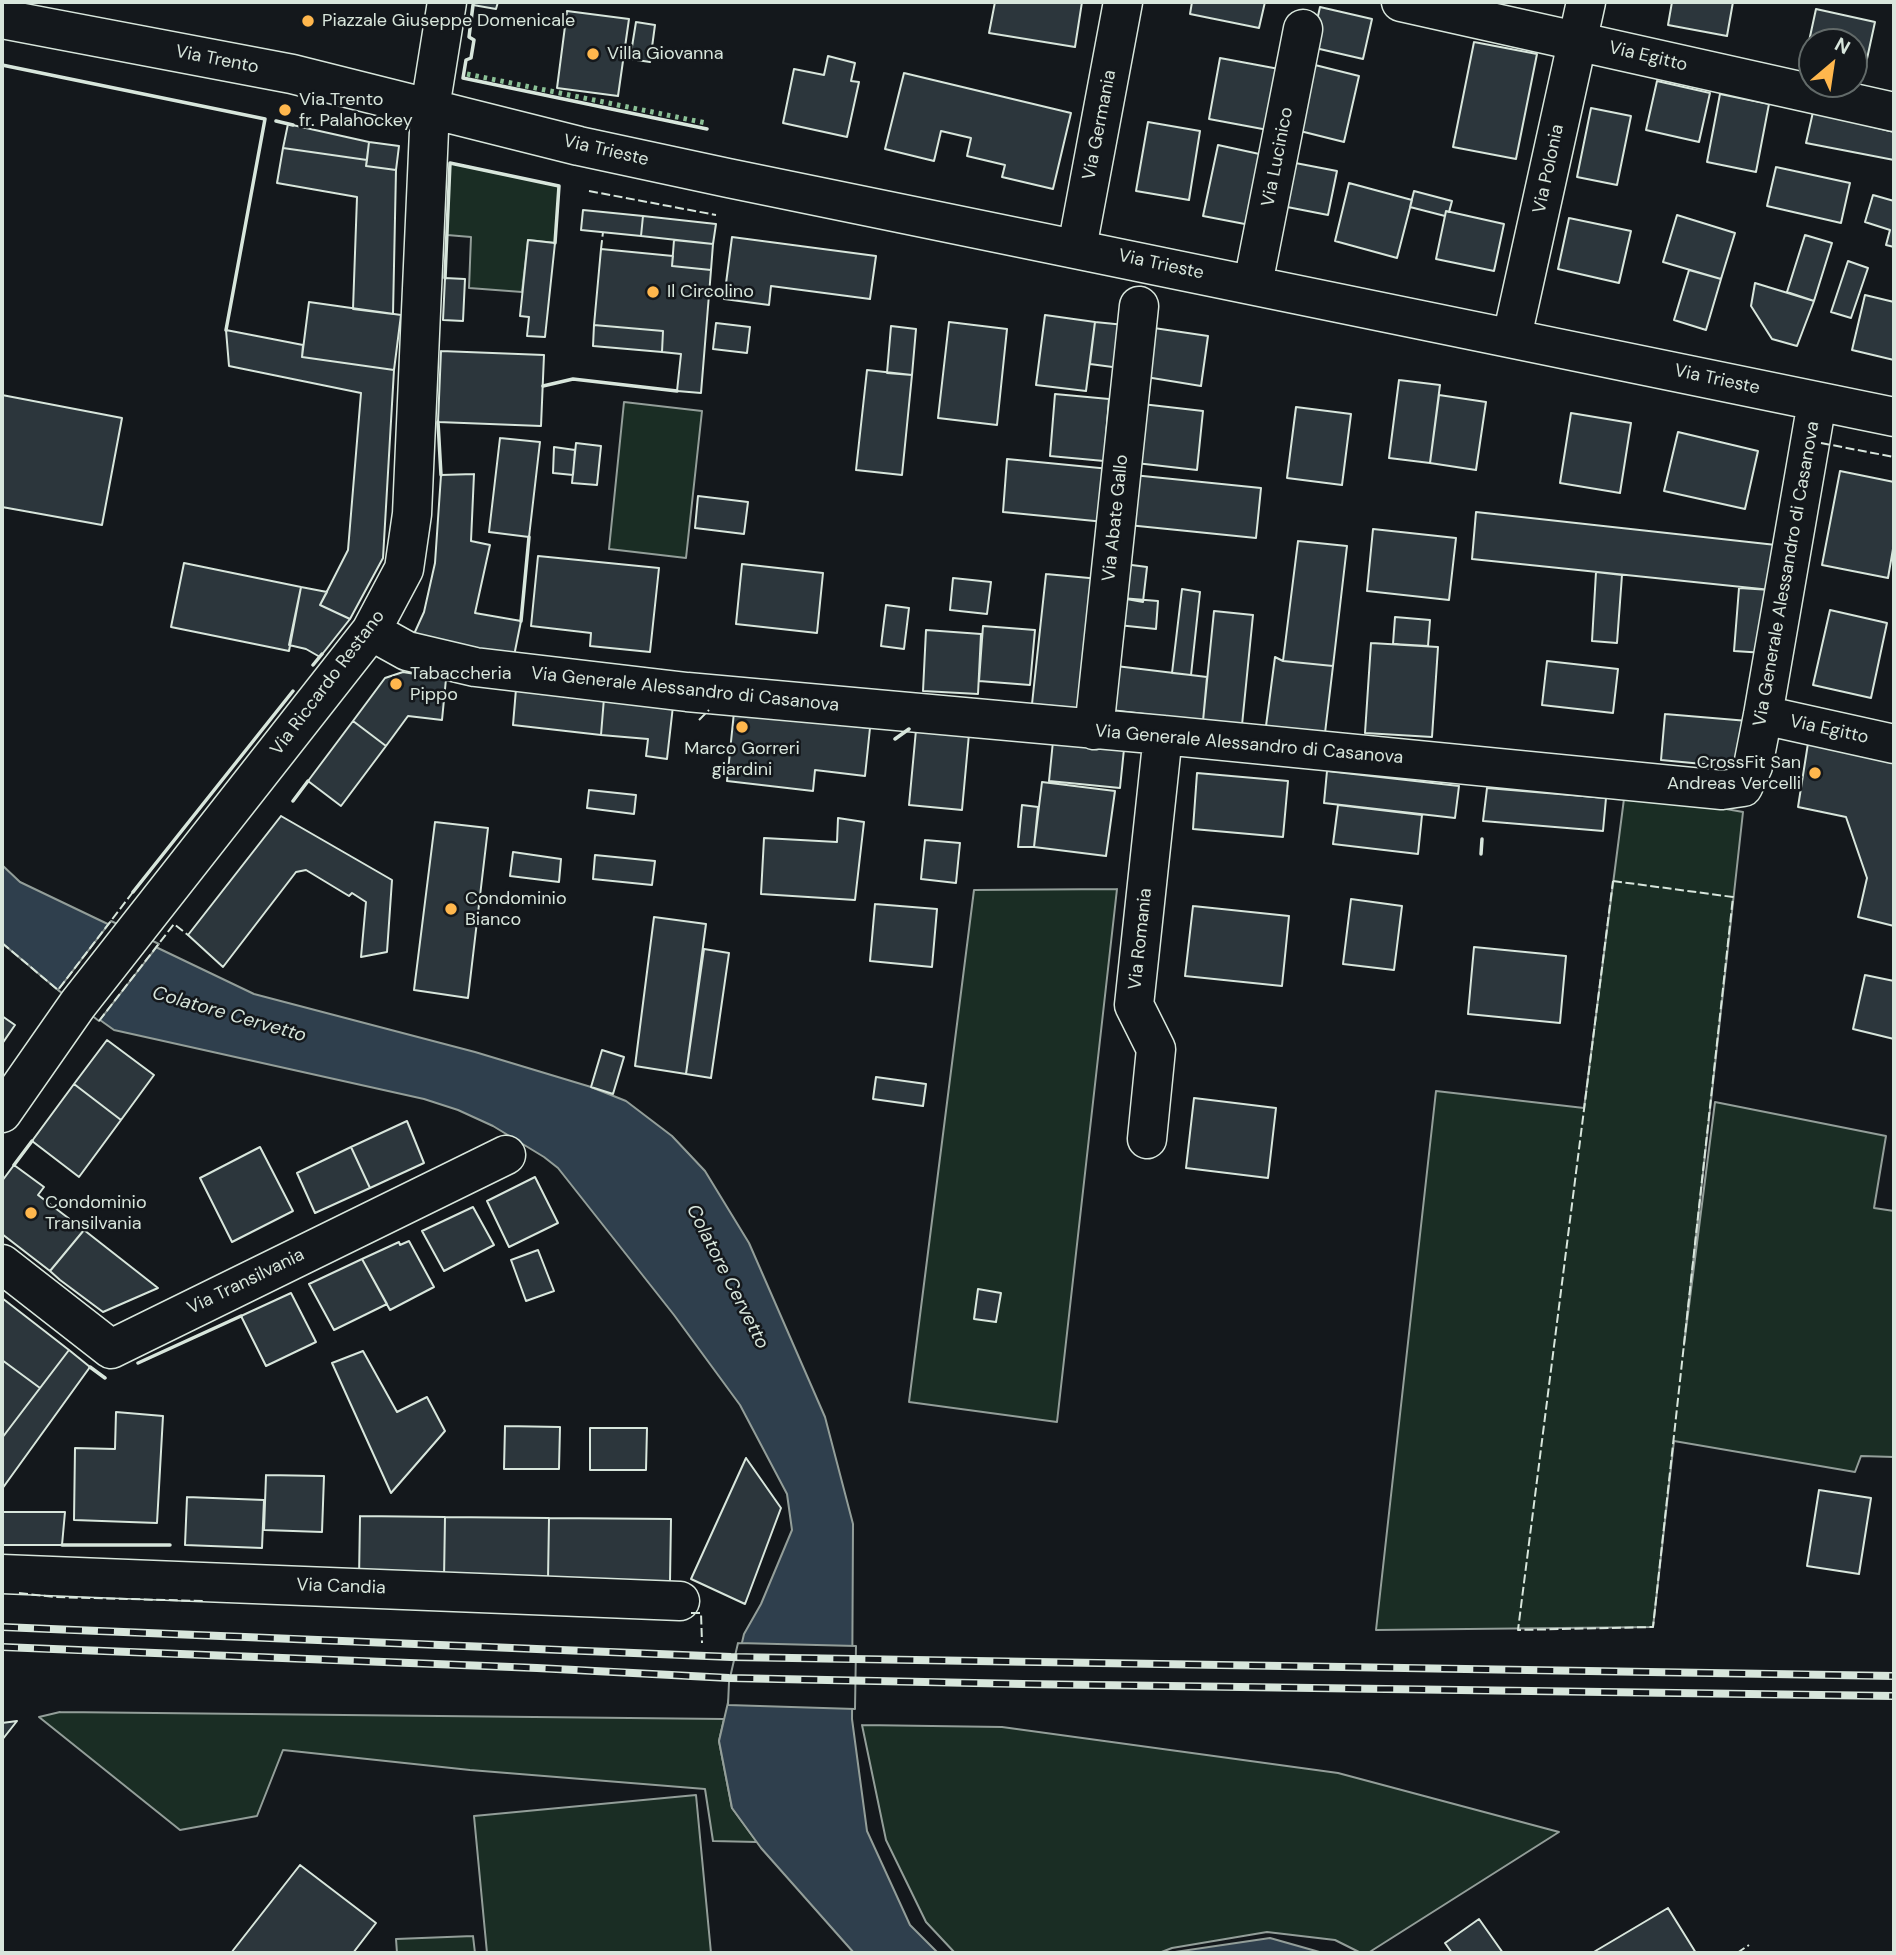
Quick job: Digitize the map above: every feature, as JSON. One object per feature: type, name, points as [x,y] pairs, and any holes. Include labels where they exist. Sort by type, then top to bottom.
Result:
[{"type":"street","name":"Via Riccardo Restano","points":[[2,1113],[78,1004],[370,631],[404,569],[412,514],[430,108],[447,2]]},
{"type":"street","name":"Via Germania","points":[[1077,248],[1123,2]]},
{"type":"street","name":"Via Egitto","points":[[1401,2],[1894,112]]},
{"type":"street","name":"Via Polonia","points":[[1512,337],[1586,2]]},
{"type":"street","name":"Via Trento","points":[[2,19],[292,74],[430,108]]},
{"type":"street","name":"Via Lucinico","points":[[1253,284],[1303,29]]},
{"type":"street","name":"Via Trieste","points":[[430,108],[579,146],[728,178],[1894,417]]},
{"type":"street","name":"Via Abate Gallo","points":[[1094,730],[1139,306]]},
{"type":"street","name":"Via Generale Alessandro di Casanova","points":[[370,631],[407,651],[475,667],[687,692],[1722,790],[1743,787],[1753,766],[1763,715],[1816,402]]},
{"type":"street","name":"Via Egitto","points":[[1763,715],[1894,744]]},
{"type":"street","name":"Via Romania","points":[[1147,1139],[1156,1049],[1134,1005],[1163,735]]},
{"type":"street","name":"Via Transilvania","points":[[2,1264],[111,1349],[506,1155]]},
{"type":"street","name":"Via Candia","points":[[2,1574],[680,1601]]},
{"type":"green space","points":[[450,163],[559,186],[555,243],[528,240],[522,292],[469,288],[471,237],[447,235]]},
{"type":"green space","points":[[624,402],[702,411],[686,558],[609,549]]},
{"type":"green space","points":[[1625,791],[1743,812],[1684,1345],[1715,1102],[1886,1136],[1874,1208],[1894,1211],[1894,1457],[1861,1456],[1855,1472],[1674,1441],[1653,1627],[1376,1630],[1436,1091],[1584,1108]]},
{"type":"green space","points":[[1117,889],[1057,1422],[909,1402],[974,890]]},
{"type":"green space","points":[[60,1712],[724,1719],[719,1741],[732,1808],[757,1842],[713,1841],[705,1789],[470,1770],[283,1750],[257,1816],[180,1830],[39,1717]]},
{"type":"green space","points":[[862,1725],[1002,1727],[1338,1773],[1559,1832],[1368,1953],[1361,1953],[1335,1940],[1267,1932],[1172,1948],[1159,1953],[955,1953],[926,1922],[886,1840]]},
{"type":"green space","points":[[696,1795],[711,1953],[487,1953],[474,1816]]},
{"type":"green space","points":[[473,1936],[475,1953],[397,1953],[396,1939]]},
{"type":"water","name":"Colatore Cervetto","points":[[2,865],[20,882],[254,994],[475,1052],[591,1087],[626,1101],[672,1136],[705,1171],[749,1243],[825,1417],[853,1524],[852,1719],[867,1831],[910,1925],[938,1953],[854,1953],[761,1848],[732,1808],[719,1741],[744,1634],[761,1604],[792,1530],[787,1494],[740,1405],[674,1315],[558,1168],[493,1126],[458,1110],[424,1099],[114,1030],[58,990],[2,943]]},
{"type":"water","points":[[1270,1938],[1323,1953],[1173,1953],[1175,1952]]},
{"type":"pier","points":[[111,921],[159,944],[99,1021],[58,990]]},
{"type":"pier","points":[[738,1643],[856,1646],[855,1709],[728,1705],[729,1682]]},
{"type":"building","points":[[473,2],[498,2],[496,9],[473,5]]},
{"type":"building","points":[[995,2],[1082,2],[1075,47],[989,33]]},
{"type":"building","points":[[1192,2],[1265,2],[1259,28],[1190,14]]},
{"type":"building","points":[[1672,2],[1733,2],[1727,36],[1668,25]]},
{"type":"building","points":[[1320,7],[1372,19],[1363,59],[1311,47]]},
{"type":"building","points":[[1816,9],[1875,22],[1868,54],[1868,28],[1812,28]]},
{"type":"building","name":"Villa Giovanna","points":[[567,11],[629,19],[618,96],[557,88]]},
{"type":"building","points":[[636,22],[655,25],[650,62],[630,59]]},
{"type":"building","points":[[1474,42],[1537,54],[1516,159],[1453,147]]},
{"type":"building","points":[[828,56],[855,63],[851,81],[859,82],[847,137],[783,123],[794,69],[824,75]]},
{"type":"building","points":[[1220,58],[1279,69],[1268,130],[1209,119]]},
{"type":"building","points":[[1311,64],[1359,76],[1344,142],[1296,130]]},
{"type":"building","points":[[904,73],[1071,113],[1053,189],[1002,177],[1005,165],[967,156],[971,138],[941,131],[934,161],[885,149]]},
{"type":"building","points":[[1657,81],[1710,93],[1699,142],[1646,130]]},
{"type":"building","points":[[1720,94],[1769,104],[1756,172],[1707,162]]},
{"type":"building","points":[[1591,108],[1631,116],[1617,185],[1577,177]]},
{"type":"building","points":[[1813,112],[1894,132],[1894,160],[1806,143]]},
{"type":"building","points":[[1148,122],[1200,131],[1189,200],[1136,191]]},
{"type":"building","points":[[288,124],[369,142],[367,160],[283,148]]},
{"type":"building","points":[[369,142],[399,146],[396,170],[366,166]]},
{"type":"building","points":[[1218,145],[1264,155],[1250,225],[1203,216]]},
{"type":"building","points":[[283,148],[367,160],[366,166],[396,170],[393,314],[353,309],[357,197],[277,183]]},
{"type":"building","points":[[1285,161],[1337,171],[1328,215],[1277,205]]},
{"type":"building","points":[[1776,167],[1850,183],[1841,223],[1767,206]]},
{"type":"building","points":[[1349,183],[1412,200],[1397,258],[1335,241]]},
{"type":"building","points":[[1414,191],[1452,201],[1449,212],[1446,211],[1445,216],[1410,207]]},
{"type":"building","points":[[1873,195],[1894,201],[1894,247],[1886,245],[1890,230],[1865,222]]},
{"type":"building","points":[[583,210],[643,216],[641,236],[581,230]]},
{"type":"building","points":[[1446,211],[1504,224],[1494,271],[1436,259]]},
{"type":"building","points":[[1677,215],[1735,233],[1721,279],[1663,262]]},
{"type":"building","points":[[643,216],[716,224],[713,244],[641,236]]},
{"type":"building","points":[[1569,218],[1631,231],[1619,283],[1558,269]]},
{"type":"building","points":[[1805,235],[1832,243],[1814,301],[1787,292]]},
{"type":"building","points":[[732,237],[876,256],[870,299],[771,286],[769,305],[724,299]]},
{"type":"building","points":[[528,240],[555,243],[545,337],[527,336],[529,317],[520,316]]},
{"type":"building","points":[[674,240],[713,244],[711,270],[672,266]]},
{"type":"building","points":[[601,249],[673,256],[672,266],[711,270],[701,393],[677,391],[681,354],[662,352],[663,331],[594,325]]},
{"type":"building","points":[[1848,261],[1868,268],[1851,318],[1831,312]]},
{"type":"building","points":[[1689,270],[1721,279],[1706,330],[1674,320]]},
{"type":"building","points":[[445,278],[465,279],[463,321],[443,320]]},
{"type":"building","points":[[1755,283],[1814,301],[1797,346],[1772,339],[1751,306]]},
{"type":"building","points":[[1865,295],[1894,302],[1894,360],[1852,350]]},
{"type":"building","points":[[309,302],[401,315],[394,370],[302,357]]},
{"type":"building","points":[[1045,315],[1095,322],[1086,391],[1036,385]]},
{"type":"building","points":[[949,322],[1007,329],[997,425],[938,418]]},
{"type":"building","points":[[1095,322],[1125,325],[1120,368],[1090,364]]},
{"type":"building","points":[[716,323],[750,327],[747,353],[713,349]]},
{"type":"building","points":[[594,325],[663,331],[662,352],[593,346]]},
{"type":"building","points":[[891,326],[916,329],[912,375],[887,373]]},
{"type":"building","points":[[1154,328],[1208,336],[1201,386],[1146,377]]},
{"type":"building","points":[[226,330],[303,345],[302,357],[394,370],[383,558],[350,619],[320,605],[348,550],[361,393],[229,366]]},
{"type":"building","points":[[441,351],[544,355],[541,426],[438,422]]},
{"type":"building","points":[[867,370],[912,375],[902,475],[856,470]]},
{"type":"building","points":[[1399,380],[1440,385],[1430,463],[1389,458]]},
{"type":"building","points":[[1055,394],[1109,399],[1104,461],[1050,456]]},
{"type":"building","points":[[2,395],[122,418],[102,525],[2,507]]},
{"type":"building","points":[[1439,395],[1486,402],[1476,470],[1430,463]]},
{"type":"building","points":[[1142,404],[1203,411],[1197,470],[1136,463]]},
{"type":"building","points":[[1296,407],[1351,414],[1342,485],[1287,478]]},
{"type":"building","points":[[1571,413],[1631,423],[1620,493],[1560,483]]},
{"type":"building","points":[[1678,432],[1758,451],[1745,509],[1664,491]]},
{"type":"building","points":[[500,438],[540,442],[529,537],[489,532]]},
{"type":"building","points":[[576,443],[601,446],[597,485],[572,483]]},
{"type":"building","points":[[554,447],[575,450],[573,475],[553,473]]},
{"type":"building","points":[[1007,459],[1110,469],[1105,522],[1003,512]]},
{"type":"building","points":[[1840,471],[1894,482],[1894,543],[1888,578],[1822,565]]},
{"type":"building","points":[[474,474],[471,541],[490,545],[475,613],[521,621],[513,661],[414,634],[424,612],[435,563],[441,475]]},
{"type":"building","points":[[1133,475],[1261,488],[1256,538],[1128,525]]},
{"type":"building","points":[[698,496],[748,502],[744,534],[695,528]]},
{"type":"building","points":[[1476,512],[1776,545],[1771,590],[1472,559]]},
{"type":"building","points":[[1373,529],[1456,538],[1449,600],[1367,591]]},
{"type":"building","points":[[1298,541],[1347,546],[1333,666],[1283,661]]},
{"type":"building","points":[[538,556],[659,568],[650,652],[590,646],[591,633],[531,626]]},
{"type":"building","points":[[184,563],[301,587],[289,651],[171,627]]},
{"type":"building","points":[[742,564],[823,573],[817,633],[736,624]]},
{"type":"building","points":[[1124,564],[1147,567],[1143,602],[1121,598]]},
{"type":"building","points":[[1596,572],[1622,575],[1617,643],[1592,641]]},
{"type":"building","points":[[1046,574],[1100,579],[1087,709],[1032,704]]},
{"type":"building","points":[[953,578],[991,582],[987,614],[950,610]]},
{"type":"building","points":[[301,587],[327,592],[320,605],[350,619],[320,657],[306,649],[289,645]]},
{"type":"building","points":[[1739,588],[1771,590],[1765,653],[1734,651]]},
{"type":"building","points":[[1182,589],[1200,592],[1191,675],[1172,673]]},
{"type":"building","points":[[1121,598],[1158,601],[1156,629],[1118,625]]},
{"type":"building","points":[[886,605],[909,608],[904,649],[881,646]]},
{"type":"building","points":[[1830,610],[1887,623],[1871,698],[1813,685]]},
{"type":"building","points":[[1214,611],[1253,615],[1242,725],[1203,721]]},
{"type":"building","points":[[1395,617],[1430,620],[1428,646],[1393,644]]},
{"type":"building","points":[[983,626],[1035,630],[1030,685],[979,681]]},
{"type":"building","points":[[926,630],[981,634],[978,694],[923,691]]},
{"type":"building","points":[[1371,643],[1438,647],[1432,737],[1365,733]]},
{"type":"building","points":[[1275,657],[1283,661],[1333,666],[1325,733],[1266,726]]},
{"type":"building","points":[[1547,661],[1618,669],[1613,713],[1542,705]]},
{"type":"building","points":[[1116,666],[1207,677],[1203,721],[1111,710]]},
{"type":"building","points":[[403,672],[446,679],[442,720],[408,716],[386,746],[353,721],[385,678]]},
{"type":"building","points":[[516,689],[604,698],[601,735],[513,725]]},
{"type":"building","points":[[604,698],[673,706],[667,759],[646,756],[648,739],[601,735]]},
{"type":"building","points":[[734,712],[870,728],[865,776],[815,770],[813,791],[727,781]]},
{"type":"building","points":[[1665,714],[1748,721],[1744,768],[1661,760]]},
{"type":"building","points":[[353,721],[386,746],[341,806],[308,781]]},
{"type":"building","points":[[916,730],[969,734],[962,810],[909,805]]},
{"type":"building","points":[[1809,737],[1894,755],[1894,926],[1858,917],[1867,878],[1846,817],[1798,807]]},
{"type":"building","points":[[1053,741],[1124,749],[1120,788],[1049,781]]},
{"type":"building","points":[[1327,771],[1459,786],[1455,818],[1324,803]]},
{"type":"building","points":[[1197,773],[1288,781],[1283,837],[1193,829]]},
{"type":"building","points":[[1042,782],[1115,791],[1106,856],[1034,847]]},
{"type":"building","points":[[1487,788],[1606,798],[1603,831],[1483,821]]},
{"type":"building","points":[[589,790],[636,795],[634,814],[587,808]]},
{"type":"building","points":[[1022,805],[1038,807],[1034,847],[1018,847]]},
{"type":"building","points":[[1338,805],[1422,815],[1418,854],[1333,844]]},
{"type":"building","points":[[281,816],[392,880],[387,952],[361,957],[366,902],[352,893],[349,896],[306,870],[296,872],[223,967],[188,935]]},
{"type":"building","points":[[838,818],[864,822],[855,900],[761,894],[764,838],[837,842]]},
{"type":"building","name":"Condominio Bianco","points":[[435,822],[488,828],[468,998],[414,990]]},
{"type":"building","points":[[925,840],[960,843],[956,883],[921,879]]},
{"type":"building","points":[[513,852],[561,859],[559,882],[510,876]]},
{"type":"building","points":[[595,855],[655,861],[652,885],[593,879]]},
{"type":"building","points":[[1351,899],[1402,906],[1394,970],[1343,964]]},
{"type":"building","points":[[875,904],[937,909],[932,967],[870,961]]},
{"type":"building","points":[[1193,906],[1289,916],[1282,986],[1185,976]]},
{"type":"building","points":[[654,917],[706,924],[686,1074],[635,1066]]},
{"type":"building","points":[[1474,947],[1566,956],[1560,1023],[1468,1014]]},
{"type":"building","points":[[704,949],[729,953],[711,1078],[686,1074]]},
{"type":"building","points":[[1865,975],[1894,981],[1894,1039],[1853,1029]]},
{"type":"building","points":[[2,1016],[15,1025],[2,1044]]},
{"type":"building","points":[[107,1040],[154,1075],[121,1120],[74,1084]]},
{"type":"building","points":[[602,1050],[624,1057],[613,1094],[591,1087]]},
{"type":"building","points":[[876,1077],[926,1084],[923,1106],[873,1099]]},
{"type":"building","points":[[74,1084],[121,1120],[79,1177],[32,1141]]},
{"type":"building","points":[[1194,1098],[1276,1108],[1268,1178],[1186,1168]]},
{"type":"building","points":[[407,1121],[424,1163],[370,1188],[351,1147]]},
{"type":"building","points":[[260,1147],[293,1211],[232,1242],[200,1178]]},
{"type":"building","points":[[351,1147],[370,1188],[315,1213],[297,1173]]},
{"type":"building","name":"Condominio Transilvania","points":[[14,1165],[44,1187],[38,1195],[84,1230],[50,1271],[2,1234],[2,1181]]},
{"type":"building","points":[[535,1177],[558,1223],[509,1247],[487,1201]]},
{"type":"building","points":[[473,1207],[494,1245],[444,1271],[422,1231]]},
{"type":"building","points":[[84,1230],[158,1288],[103,1312],[60,1280],[50,1271]]},
{"type":"building","points":[[409,1241],[434,1287],[390,1310],[362,1259],[399,1242],[400,1245]]},
{"type":"building","points":[[538,1250],[554,1291],[526,1301],[511,1260]]},
{"type":"building","points":[[362,1259],[387,1304],[334,1330],[309,1284]]},
{"type":"building","points":[[978,1289],[1001,1293],[996,1322],[974,1319]]},
{"type":"building","points":[[291,1293],[316,1342],[266,1366],[241,1316]]},
{"type":"building","points":[[2,1298],[69,1350],[40,1388],[2,1360]]},
{"type":"building","points":[[69,1350],[90,1367],[2,1489],[2,1438]]},
{"type":"building","points":[[363,1351],[397,1412],[427,1397],[445,1431],[391,1493],[332,1363]]},
{"type":"building","points":[[2,1360],[40,1388],[2,1438]]},
{"type":"building","points":[[116,1412],[163,1416],[157,1523],[74,1520],[75,1448],[115,1449]]},
{"type":"building","points":[[505,1426],[560,1427],[559,1469],[504,1469]]},
{"type":"building","points":[[590,1428],[647,1428],[646,1470],[590,1470]]},
{"type":"building","points":[[746,1458],[781,1508],[745,1604],[691,1579]]},
{"type":"building","points":[[266,1475],[324,1476],[322,1532],[264,1530]]},
{"type":"building","points":[[1819,1490],[1871,1498],[1859,1574],[1807,1566]]},
{"type":"building","points":[[187,1497],[264,1500],[262,1548],[185,1545]]},
{"type":"building","points":[[2,1512],[65,1512],[62,1545],[2,1545]]},
{"type":"building","points":[[360,1516],[445,1517],[444,1579],[359,1579]]},
{"type":"building","points":[[445,1517],[549,1518],[548,1580],[444,1579]]},
{"type":"building","points":[[549,1518],[671,1519],[670,1582],[548,1580]]},
{"type":"building","points":[[17,1721],[2,1740],[2,1723]]},
{"type":"building","points":[[300,1865],[376,1923],[353,1953],[231,1953]]},
{"type":"building","points":[[1668,1908],[1696,1953],[1592,1953]]},
{"type":"building","points":[[1479,1919],[1503,1953],[1452,1953],[1445,1943]]},
{"type":"railway","points":[[2,1627],[731,1657],[1894,1676]]},
{"type":"railway","points":[[2,1647],[729,1678],[1894,1696]]},
{"type":"hedge","points":[[467,74],[706,123]]},
{"type":"fence","points":[[463,78],[707,129]]},
{"type":"fence","points":[[589,191],[716,215]]},
{"type":"fence","points":[[601,249],[603,232]]},
{"type":"fence","points":[[1821,443],[1894,457]]},
{"type":"fence","points":[[699,720],[709,710]]},
{"type":"fence","points":[[1613,881],[1733,897],[1653,1627],[1518,1630],[1613,881]]},
{"type":"fence","points":[[2,943],[58,990],[133,892]]},
{"type":"fence","points":[[99,1021],[174,924],[188,935]]},
{"type":"fence","points":[[19,1593],[54,1597],[204,1601]]},
{"type":"fence","points":[[691,1613],[701,1613],[702,1643]]},
{"type":"fence","points":[[1737,1953],[1749,1945]]},
{"type":"wall","points":[[473,5],[469,37],[474,40],[471,58],[466,60],[463,78],[707,129]]},
{"type":"wall","points":[[2,65],[265,119],[226,330]]},
{"type":"wall","points":[[276,121],[293,125]]},
{"type":"wall","points":[[445,278],[450,163],[559,186],[555,243]]},
{"type":"wall","points":[[543,386],[573,379],[677,391]]},
{"type":"wall","points":[[438,422],[441,475]]},
{"type":"wall","points":[[521,621],[529,537]]},
{"type":"wall","points":[[313,665],[322,654]]},
{"type":"wall","points":[[133,892],[293,691]]},
{"type":"wall","points":[[895,739],[909,729]]},
{"type":"wall","points":[[293,801],[308,781]]},
{"type":"wall","points":[[1481,854],[1482,839]]},
{"type":"wall","points":[[14,1165],[32,1141]]},
{"type":"wall","points":[[138,1363],[241,1316]]},
{"type":"wall","points":[[90,1367],[105,1378]]},
{"type":"wall","points":[[62,1545],[170,1545]]},
{"type":"place","name":"Piazzale Giuseppe Domenicale","points":[[308,21]]},
{"type":"place","name":"Villa Giovanna","points":[[593,54]]},
{"type":"place","name":"Via Trento fr. Palahockey","points":[[285,110]]},
{"type":"place","name":"Il Circolino","points":[[653,292]]},
{"type":"place","name":"Tabaccheria Pippo","points":[[396,684]]},
{"type":"place","name":"Marco Gorreri giardini","points":[[742,727]]},
{"type":"place","name":"CrossFit San Andreas Vercelli","points":[[1815,773]]},
{"type":"place","name":"Condominio Bianco","points":[[451,909]]},
{"type":"place","name":"Condominio Transilvania","points":[[31,1213]]}]
